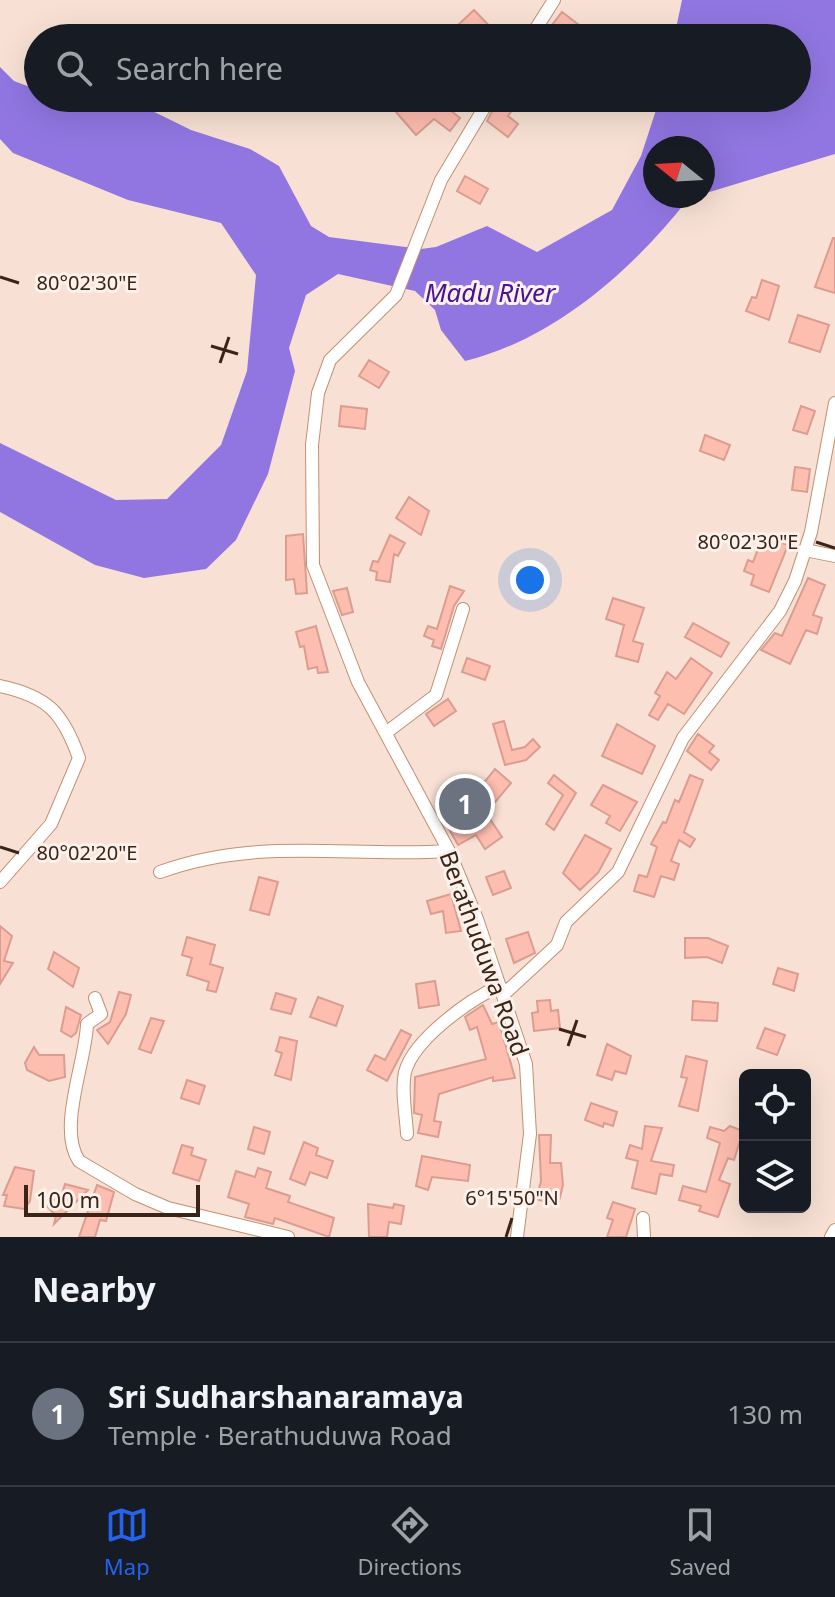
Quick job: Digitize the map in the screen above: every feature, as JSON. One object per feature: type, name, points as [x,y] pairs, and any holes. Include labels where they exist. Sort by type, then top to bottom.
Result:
[{"type":"street","points":[[539,24],[554,0]]},
{"type":"street","name":"Berathuduwa Road","points":[[482,112],[441,180],[396,295],[330,360],[318,393],[312,445],[313,565],[358,682],[449,851],[502,990],[526,1064],[530,1092],[529,1148],[517,1237]]},
{"type":"street","points":[[407,1134],[404,1092],[410,1060],[421,1045],[478,996],[502,990],[557,945],[566,922],[626,861],[683,738],[780,611],[795,581],[805,550],[828,453],[835,403]]},
{"type":"street","points":[[805,550],[835,556]]},
{"type":"street","points":[[387,732],[436,695],[463,609]]},
{"type":"street","points":[[0,686],[21,691],[52,706],[69,730],[79,758],[51,824],[0,882]]},
{"type":"street","points":[[160,872],[211,855],[299,848],[449,851]]},
{"type":"street","points":[[95,998],[101,1014],[87,1024],[86,1052],[76,1083],[72,1114],[71,1138],[79,1161],[135,1194],[168,1208],[288,1237]]},
{"type":"street","points":[[643,1218],[644,1237]]},
{"type":"street","points":[[831,1237],[835,1230]]},
{"type":"water","name":"Madu River","points":[[682,0],[835,0],[835,154],[715,190],[715,136],[648,136],[655,112],[811,112],[811,24],[677,24]]},
{"type":"water","name":"Madu River","points":[[0,67],[14,81],[24,85],[24,112],[154,112],[191,130],[250,149],[279,166],[311,226],[329,237],[421,249],[436,247],[487,226],[537,252],[612,210],[643,150],[643,208],[681,208],[643,251],[589,298],[560,319],[498,351],[465,361],[441,330],[435,310],[415,291],[338,274],[306,295],[289,348],[295,371],[268,474],[236,540],[206,569],[144,578],[95,565],[0,512],[0,443],[116,500],[167,499],[221,445],[247,371],[256,275],[221,223],[128,200],[13,153],[0,139]]},
{"type":"building","points":[[474,10],[488,24],[459,24]]},
{"type":"building","points":[[562,12],[578,24],[553,24]]},
{"type":"building","points":[[396,112],[452,112],[460,118],[450,131],[434,119],[416,135]]},
{"type":"building","points":[[492,112],[511,112],[508,116],[518,124],[508,137],[487,121]]},
{"type":"building","points":[[465,176],[488,189],[480,204],[457,191]]},
{"type":"building","points":[[835,238],[835,293],[815,287]]},
{"type":"building","points":[[762,280],[779,286],[769,320],[746,311],[752,297],[756,298]]},
{"type":"building","points":[[798,315],[829,325],[820,352],[789,342]]},
{"type":"building","points":[[369,360],[389,372],[379,388],[359,376]]},
{"type":"building","points":[[341,406],[367,409],[365,429],[339,426]]},
{"type":"building","points":[[801,406],[815,411],[807,434],[793,430]]},
{"type":"building","points":[[705,435],[730,445],[724,460],[700,451]]},
{"type":"building","points":[[795,467],[810,469],[807,492],[792,490]]},
{"type":"building","points":[[409,497],[429,511],[421,535],[396,518]]},
{"type":"building","points":[[303,534],[307,593],[296,594],[294,579],[286,580],[286,536]]},
{"type":"building","points":[[390,535],[405,543],[398,556],[394,554],[390,582],[376,580],[377,572],[370,570],[373,561],[378,562]]},
{"type":"building","points":[[763,536],[788,545],[769,592],[751,585],[754,575],[744,571],[748,560],[753,562]]},
{"type":"building","points":[[808,578],[825,585],[813,615],[822,618],[817,634],[806,630],[790,664],[761,650],[775,633],[782,636]]},
{"type":"building","points":[[450,586],[464,591],[454,606],[441,649],[432,646],[434,640],[424,636],[428,626],[437,629]]},
{"type":"building","points":[[347,588],[353,612],[342,615],[333,591]]},
{"type":"building","points":[[613,598],[644,608],[633,641],[643,644],[638,662],[616,656],[624,625],[606,619]]},
{"type":"building","points":[[693,623],[729,643],[721,657],[685,637]]},
{"type":"building","points":[[316,626],[328,672],[318,673],[317,667],[308,669],[304,646],[300,647],[296,632]]},
{"type":"building","points":[[467,658],[490,666],[485,680],[462,672]]},
{"type":"building","points":[[691,658],[712,673],[684,714],[668,704],[658,720],[649,715],[660,696],[655,693],[667,672],[676,679]]},
{"type":"building","points":[[448,699],[456,711],[434,726],[426,714]]},
{"type":"building","points":[[504,721],[512,750],[525,747],[533,739],[540,747],[526,760],[505,765],[493,724]]},
{"type":"building","points":[[617,724],[655,746],[642,774],[602,756]]},
{"type":"building","points":[[698,734],[714,746],[709,752],[719,760],[711,770],[687,751]]},
{"type":"building","points":[[495,769],[511,783],[486,813],[502,837],[485,849],[476,835],[458,845],[449,829],[454,827],[442,808],[466,791],[477,807],[491,791],[483,784]]},
{"type":"building","points":[[554,775],[576,793],[554,830],[546,824],[563,795],[548,783]]},
{"type":"building","points":[[690,775],[703,780],[684,832],[695,839],[690,847],[679,840],[671,861],[679,864],[674,880],[661,876],[654,897],[634,891],[639,875],[647,877],[657,847],[651,844],[663,822],[666,823],[675,800],[679,802]]},
{"type":"building","points":[[603,785],[637,802],[620,831],[606,823],[610,816],[591,805]]},
{"type":"building","points":[[585,835],[611,849],[598,873],[580,890],[563,873]]},
{"type":"building","points":[[504,871],[511,888],[493,895],[486,877]]},
{"type":"building","points":[[259,877],[278,882],[269,915],[250,910]]},
{"type":"building","points":[[451,894],[461,931],[446,933],[443,911],[431,914],[427,901]]},
{"type":"building","points":[[0,926],[12,936],[4,961],[13,963],[0,984]]},
{"type":"building","points":[[528,932],[535,953],[514,963],[506,939]]},
{"type":"building","points":[[187,937],[215,945],[210,964],[223,968],[216,992],[207,990],[209,982],[187,975],[192,958],[182,955]]},
{"type":"building","points":[[685,938],[708,938],[728,946],[722,963],[707,957],[685,958]]},
{"type":"building","points":[[54,952],[79,968],[73,987],[48,969]]},
{"type":"building","points":[[778,968],[798,974],[794,991],[773,984]]},
{"type":"building","points":[[435,981],[439,1005],[419,1008],[416,984]]},
{"type":"building","points":[[119,992],[131,995],[126,1014],[108,1044],[97,1030],[110,1022]]},
{"type":"building","points":[[276,993],[296,999],[291,1014],[271,1009]]},
{"type":"building","points":[[318,997],[343,1006],[336,1026],[310,1017]]},
{"type":"building","points":[[550,1000],[551,1011],[558,1010],[560,1028],[534,1031],[532,1013],[538,1012],[537,1001]]},
{"type":"building","points":[[693,1001],[718,1003],[717,1021],[692,1020]]},
{"type":"building","points":[[483,1005],[492,1024],[499,1022],[515,1078],[493,1081],[493,1077],[439,1094],[434,1121],[441,1122],[438,1137],[418,1133],[422,1115],[414,1113],[415,1077],[486,1059],[477,1027],[470,1030],[465,1017]]},
{"type":"building","points":[[66,1007],[81,1015],[76,1033],[71,1037],[61,1031]]},
{"type":"building","points":[[151,1018],[164,1021],[151,1053],[139,1049]]},
{"type":"building","points":[[765,1028],[785,1035],[777,1055],[757,1048]]},
{"type":"building","points":[[401,1030],[411,1035],[387,1081],[367,1070],[375,1055],[385,1060]]},
{"type":"building","points":[[280,1037],[297,1041],[291,1080],[275,1075],[282,1053],[276,1051]]},
{"type":"building","points":[[607,1044],[631,1056],[626,1074],[615,1071],[612,1080],[597,1075]]},
{"type":"building","points":[[34,1047],[39,1055],[64,1055],[65,1077],[49,1081],[27,1070],[25,1063]]},
{"type":"building","points":[[686,1056],[707,1061],[698,1111],[679,1106],[687,1078],[681,1077]]},
{"type":"building","points":[[187,1080],[205,1086],[199,1104],[181,1098]]},
{"type":"building","points":[[591,1103],[617,1112],[613,1126],[604,1123],[603,1127],[585,1120]]},
{"type":"building","points":[[645,1126],[662,1128],[651,1161],[674,1165],[672,1176],[660,1174],[656,1194],[632,1188],[638,1161],[626,1158],[630,1145],[642,1149]]},
{"type":"building","points":[[730,1126],[739,1129],[739,1144],[734,1160],[728,1158],[719,1180],[730,1184],[718,1217],[699,1211],[701,1206],[679,1200],[683,1186],[706,1192],[720,1143],[707,1138],[710,1127],[724,1131]]},
{"type":"building","points":[[254,1127],[270,1132],[264,1154],[248,1149]]},
{"type":"building","points":[[539,1135],[551,1135],[550,1163],[561,1163],[563,1185],[558,1205],[536,1199],[541,1181]]},
{"type":"building","points":[[304,1142],[318,1148],[316,1155],[333,1161],[327,1178],[310,1172],[305,1185],[290,1179]]},
{"type":"building","points":[[182,1145],[193,1148],[191,1155],[206,1160],[199,1181],[173,1173]]},
{"type":"building","points":[[422,1156],[470,1165],[468,1181],[432,1177],[428,1190],[416,1186]]},
{"type":"building","points":[[15,1167],[34,1171],[30,1201],[24,1209],[4,1206],[7,1195],[3,1195]]},
{"type":"building","points":[[258,1168],[271,1172],[266,1188],[290,1196],[288,1202],[334,1218],[329,1237],[275,1218],[273,1224],[245,1217],[249,1204],[228,1197],[236,1171],[255,1177]]},
{"type":"building","points":[[65,1184],[88,1190],[54,1224],[56,1216],[47,1206],[54,1199],[59,1204]]},
{"type":"building","points":[[97,1185],[114,1192],[106,1221],[100,1220],[95,1237],[79,1237]]},
{"type":"building","points":[[613,1202],[635,1209],[626,1237],[607,1237],[613,1220],[607,1218]]},
{"type":"building","points":[[368,1204],[393,1208],[394,1204],[404,1206],[401,1224],[389,1222],[387,1237],[369,1237]]},
{"type":"place","name":"Sri Sudharshanaramaya","points":[[465,804]]}]
